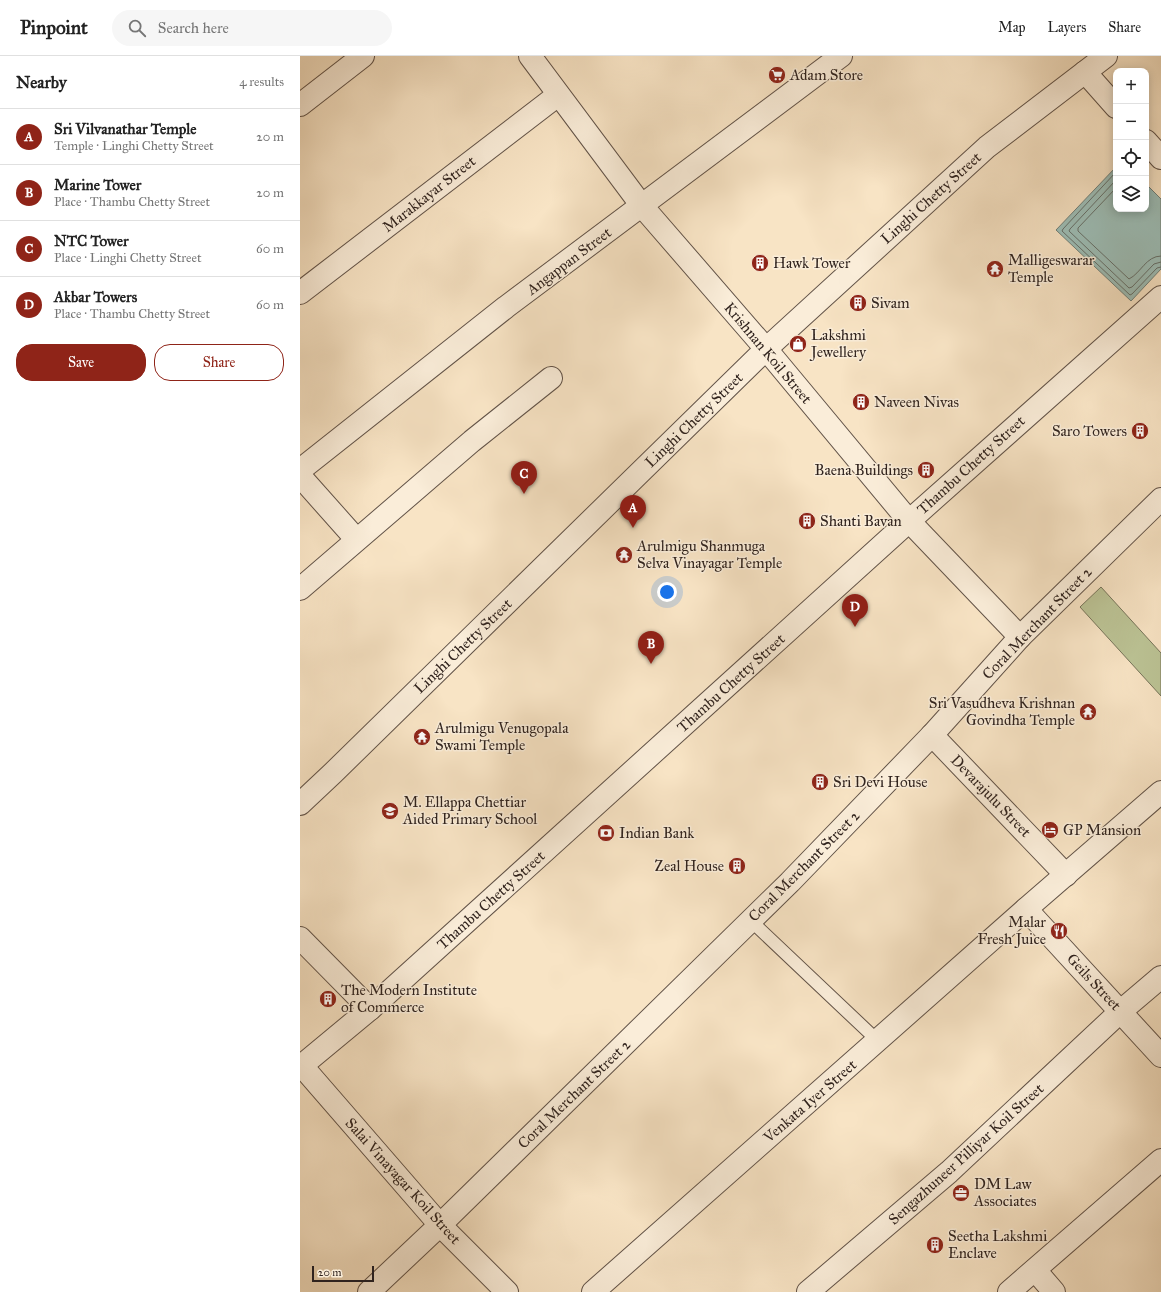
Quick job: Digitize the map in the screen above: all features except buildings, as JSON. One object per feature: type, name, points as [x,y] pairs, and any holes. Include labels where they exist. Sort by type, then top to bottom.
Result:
[{"type":"street","points":[[300,105],[364,56]]},
{"type":"street","name":"Krishnan Koil Street","points":[[530,56],[642,206],[766,349],[909,521],[1020,637]]},
{"type":"street","name":"Linghi Chetty Street","points":[[300,804],[345,762],[766,349],[987,147],[1106,56]]},
{"type":"street","name":"Angappan Street","points":[[301,468],[506,307],[642,206],[832,59]]},
{"type":"street","points":[[1085,72],[1113,104]]},
{"type":"street","name":"Marakkayar Street","points":[[300,293],[558,95]]},
{"type":"street","points":[[1149,144],[1161,158]]},
{"type":"street","name":"Thambu Chetty Street","points":[[301,1067],[370,1009],[909,521],[1161,297]]},
{"type":"street","points":[[300,588],[472,441],[551,378]]},
{"type":"street","points":[[301,468],[356,539]]},
{"type":"street","name":"Coral Merchant Street 2","points":[[368,1292],[440,1225],[790,882],[932,735],[1020,637],[1161,499]]},
{"type":"street","name":"Devarajulu Street","points":[[932,735],[1066,875]]},
{"type":"street","name":"Venkata Iyer Street","points":[[594,1292],[1026,909],[1161,792]]},
{"type":"street","name":"Geils Street","points":[[1026,909],[1161,1056]]},
{"type":"street","points":[[300,938],[370,1009]]},
{"type":"street","name":"Sengazhuneer Pilliyar Koil Street","points":[[808,1292],[949,1172],[1121,1011],[1161,977]]},
{"type":"street","name":"Salai Vinayagar Koil Street","points":[[301,1067],[440,1225],[507,1292]]},
{"type":"street","points":[[1009,1292],[1161,1160]]},
{"type":"street","points":[[1035,1270],[1054,1292]]},
{"type":"lane","points":[[750,920],[878,1041]]},
{"type":"green space","points":[[1101,587],[1161,653],[1161,696],[1080,607]]},
{"type":"water","points":[[1113,170],[1113,212],[1149,212],[1149,187],[1161,199],[1161,269],[1131,301],[1056,230]]},
{"type":"place","name":"Adam Store","points":[[777,75]]},
{"type":"place","name":"Hawk Tower","points":[[760,263]]},
{"type":"place","name":"Malligeswarar Temple","points":[[995,269]]},
{"type":"place","name":"Sivam","points":[[858,303]]},
{"type":"place","name":"Lakshmi Jewellery","points":[[798,344]]},
{"type":"place","name":"Naveen Nivas","points":[[861,402]]},
{"type":"place","name":"Saro Towers","points":[[1140,431]]},
{"type":"place","name":"Baena Buildings","points":[[926,470]]},
{"type":"place","name":"NTC Tower","points":[[524,494]]},
{"type":"place","name":"Shanti Bavan","points":[[807,521]]},
{"type":"place","name":"Sri Vilvanathar Temple","points":[[633,528]]},
{"type":"place","name":"Arulmigu Shanmuga Selva Vinayagar Temple","points":[[624,555]]},
{"type":"place","name":"Akbar Towers","points":[[855,627]]},
{"type":"place","name":"Marine Tower","points":[[651,664]]},
{"type":"place","name":"Sri Vasudheva Krishnan Govindha Temple","points":[[1088,712]]},
{"type":"place","name":"Arulmigu Venugopala Swami Temple","points":[[422,737]]},
{"type":"place","name":"Sri Devi House","points":[[820,782]]},
{"type":"place","name":"M. Ellappa Chettiar Aided Primary School","points":[[390,811]]},
{"type":"place","name":"GP Mansion","points":[[1050,830]]},
{"type":"place","name":"Indian Bank","points":[[606,833]]},
{"type":"place","name":"Zeal House","points":[[737,866]]},
{"type":"place","name":"Malar Fresh Juice","points":[[1059,931]]},
{"type":"place","name":"The Modern Institute of Commerce","points":[[328,999]]},
{"type":"place","name":"DM Law Associates","points":[[961,1193]]},
{"type":"place","name":"Seetha Lakshmi Enclave","points":[[935,1245]]}]
